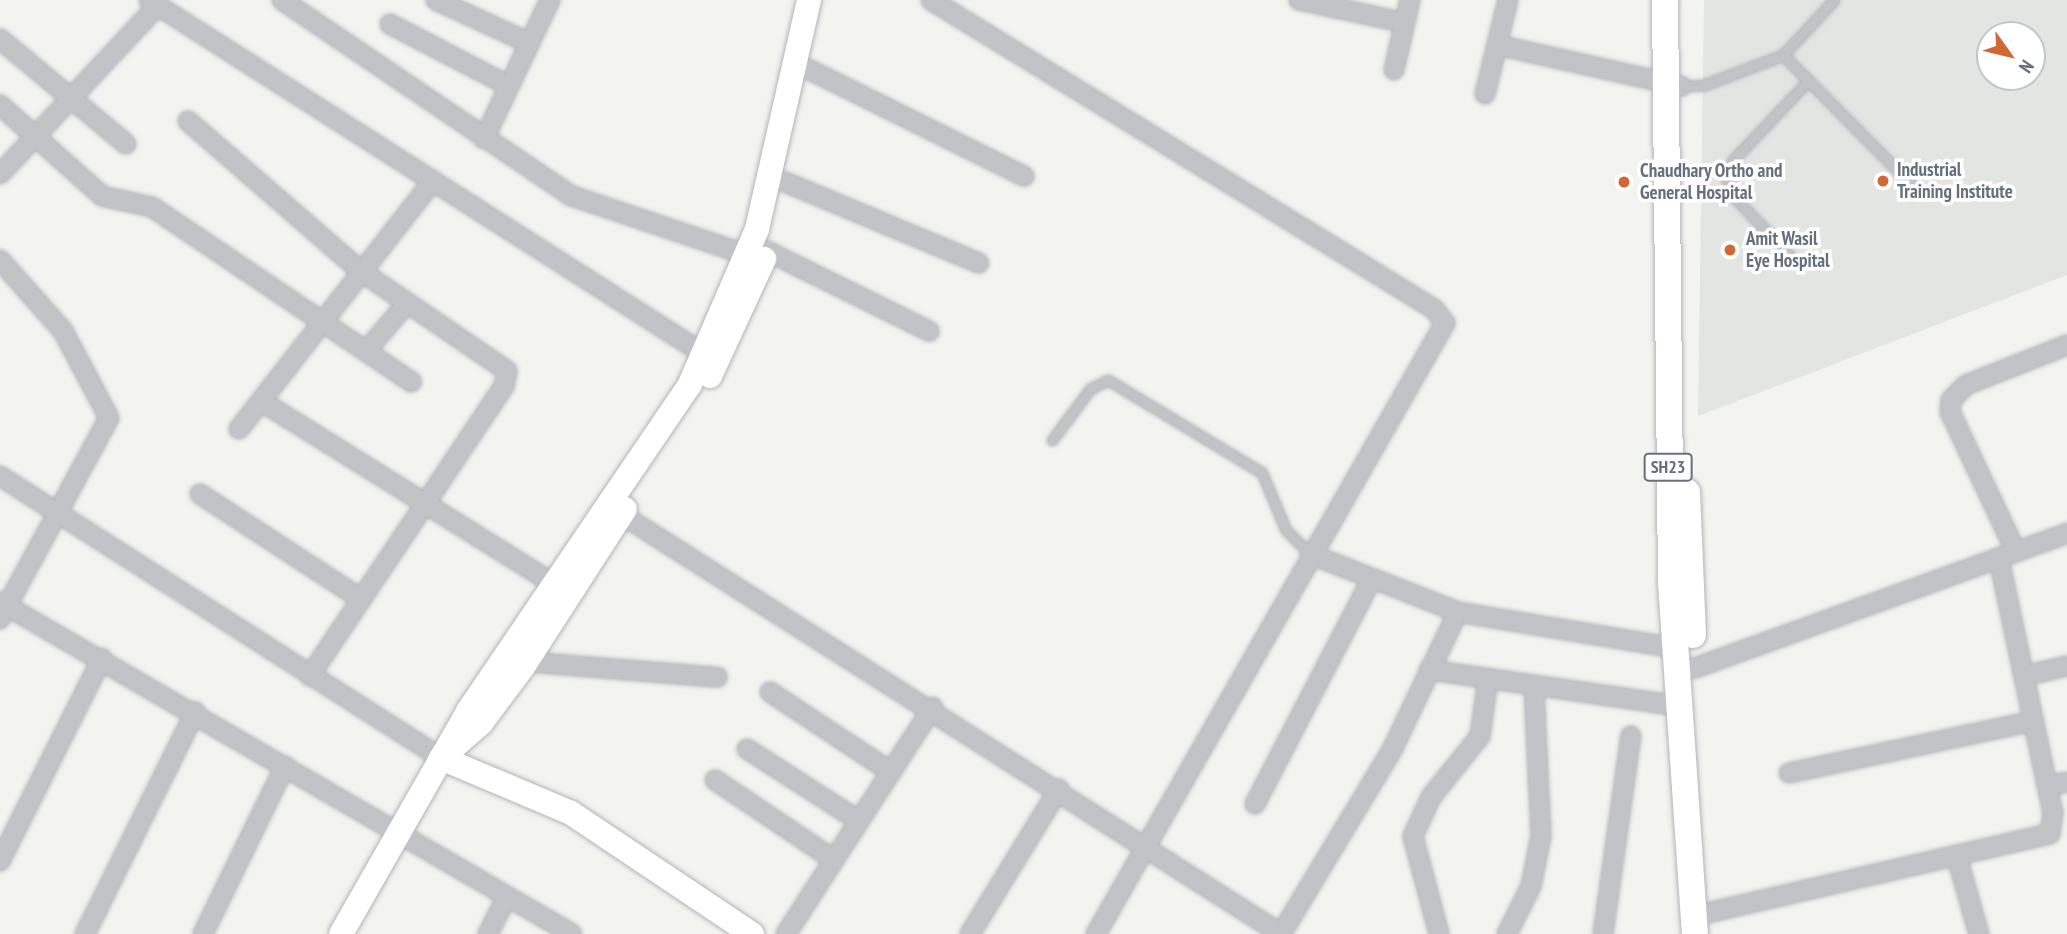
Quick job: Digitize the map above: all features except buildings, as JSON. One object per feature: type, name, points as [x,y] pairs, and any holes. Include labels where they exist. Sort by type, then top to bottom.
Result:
[{"type":"main road","name":"SH23","points":[[1665,0],[1673,85],[1702,924]]},
{"type":"main road","name":"SH23","points":[[1681,0],[1673,85],[1664,322],[1676,648],[1702,924]]},
{"type":"street","points":[[282,0],[484,139],[587,203],[757,253],[929,331]]},
{"type":"street","points":[[436,0],[529,43]]},
{"type":"street","points":[[484,139],[550,0]]},
{"type":"street","points":[[341,934],[393,836],[441,758],[515,661],[737,327],[757,253],[809,0]]},
{"type":"street","points":[[615,510],[704,354],[757,253],[785,182],[826,0]]},
{"type":"street","points":[[931,0],[1442,315],[1440,334],[1310,554],[1147,848],[1096,934]]},
{"type":"street","points":[[1299,0],[1405,23]]},
{"type":"street","points":[[1394,70],[1410,0]]},
{"type":"street","points":[[1485,94],[1508,0]]},
{"type":"street","points":[[0,174],[36,138],[153,3],[704,354]]},
{"type":"street","points":[[390,24],[509,86]]},
{"type":"street","points":[[0,39],[126,144]]},
{"type":"street","points":[[1497,45],[1673,85]]},
{"type":"street","points":[[810,70],[1024,176]]},
{"type":"street","points":[[0,106],[102,197],[152,207],[324,320],[411,382]]},
{"type":"street","points":[[188,121],[362,272],[501,365],[508,378],[310,676]]},
{"type":"street","points":[[239,429],[433,181]]},
{"type":"street","points":[[785,182],[979,263]]},
{"type":"street","points":[[0,260],[62,331],[108,418],[2,609],[102,658],[285,766],[393,836],[507,896],[572,934]]},
{"type":"street","points":[[367,350],[407,303]]},
{"type":"street","points":[[1702,924],[2050,834],[2048,786],[2024,676],[2008,555],[1950,412],[1951,400],[1966,385],[2067,345]]},
{"type":"street","points":[[261,401],[562,589]]},
{"type":"street","points":[[0,476],[53,515],[441,758],[570,813],[752,934]]},
{"type":"street","points":[[200,494],[361,599]]},
{"type":"street","points":[[615,510],[933,707],[1281,934],[1373,784],[1458,612]]},
{"type":"street","points":[[1695,668],[2067,533]]},
{"type":"street","points":[[1310,554],[1370,582],[1458,612],[1676,648]]},
{"type":"street","points":[[1255,804],[1370,582]]},
{"type":"street","points":[[0,861],[102,658]]},
{"type":"street","points":[[515,661],[717,677]]},
{"type":"street","points":[[2024,676],[2067,666]]},
{"type":"street","points":[[1429,670],[1680,706]]},
{"type":"street","points":[[1439,934],[1413,836],[1431,797],[1480,736],[1488,678]]},
{"type":"street","points":[[1507,934],[1531,886],[1541,836],[1534,685]]},
{"type":"street","points":[[770,692],[891,772]]},
{"type":"street","points":[[786,934],[933,707]]},
{"type":"street","points":[[85,934],[195,712]]},
{"type":"street","points":[[1789,773],[2034,722]]},
{"type":"street","points":[[1604,934],[1631,736]]},
{"type":"street","points":[[747,749],[859,821]]},
{"type":"street","points":[[203,934],[285,766]]},
{"type":"street","points":[[715,780],[834,860]]},
{"type":"street","points":[[2048,786],[2067,782]]},
{"type":"street","points":[[970,934],[1059,789]]},
{"type":"street","points":[[1957,857],[1979,934]]},
{"type":"street","points":[[488,934],[507,896]]},
{"type":"lane","points":[[1673,85],[1704,85],[1783,55],[1834,0]]},
{"type":"lane","points":[[1783,55],[1914,187]]},
{"type":"lane","points":[[1793,259],[1736,199],[1726,178],[1732,160],[1809,80]]},
{"type":"lane","points":[[1052,440],[1090,389],[1108,380],[1262,472],[1286,530],[1310,554]]},
{"type":"shaded area","name":"Industrial Training Institute","points":[[1704,0],[2067,0],[2067,275],[1698,416]]},
{"type":"place","name":"Industrial Training Institute","points":[[1883,181]]},
{"type":"place","name":"Chaudhary Ortho and General Hospital","points":[[1624,182]]},
{"type":"place","name":"Amit Wasil Eye Hospital","points":[[1730,250]]}]
